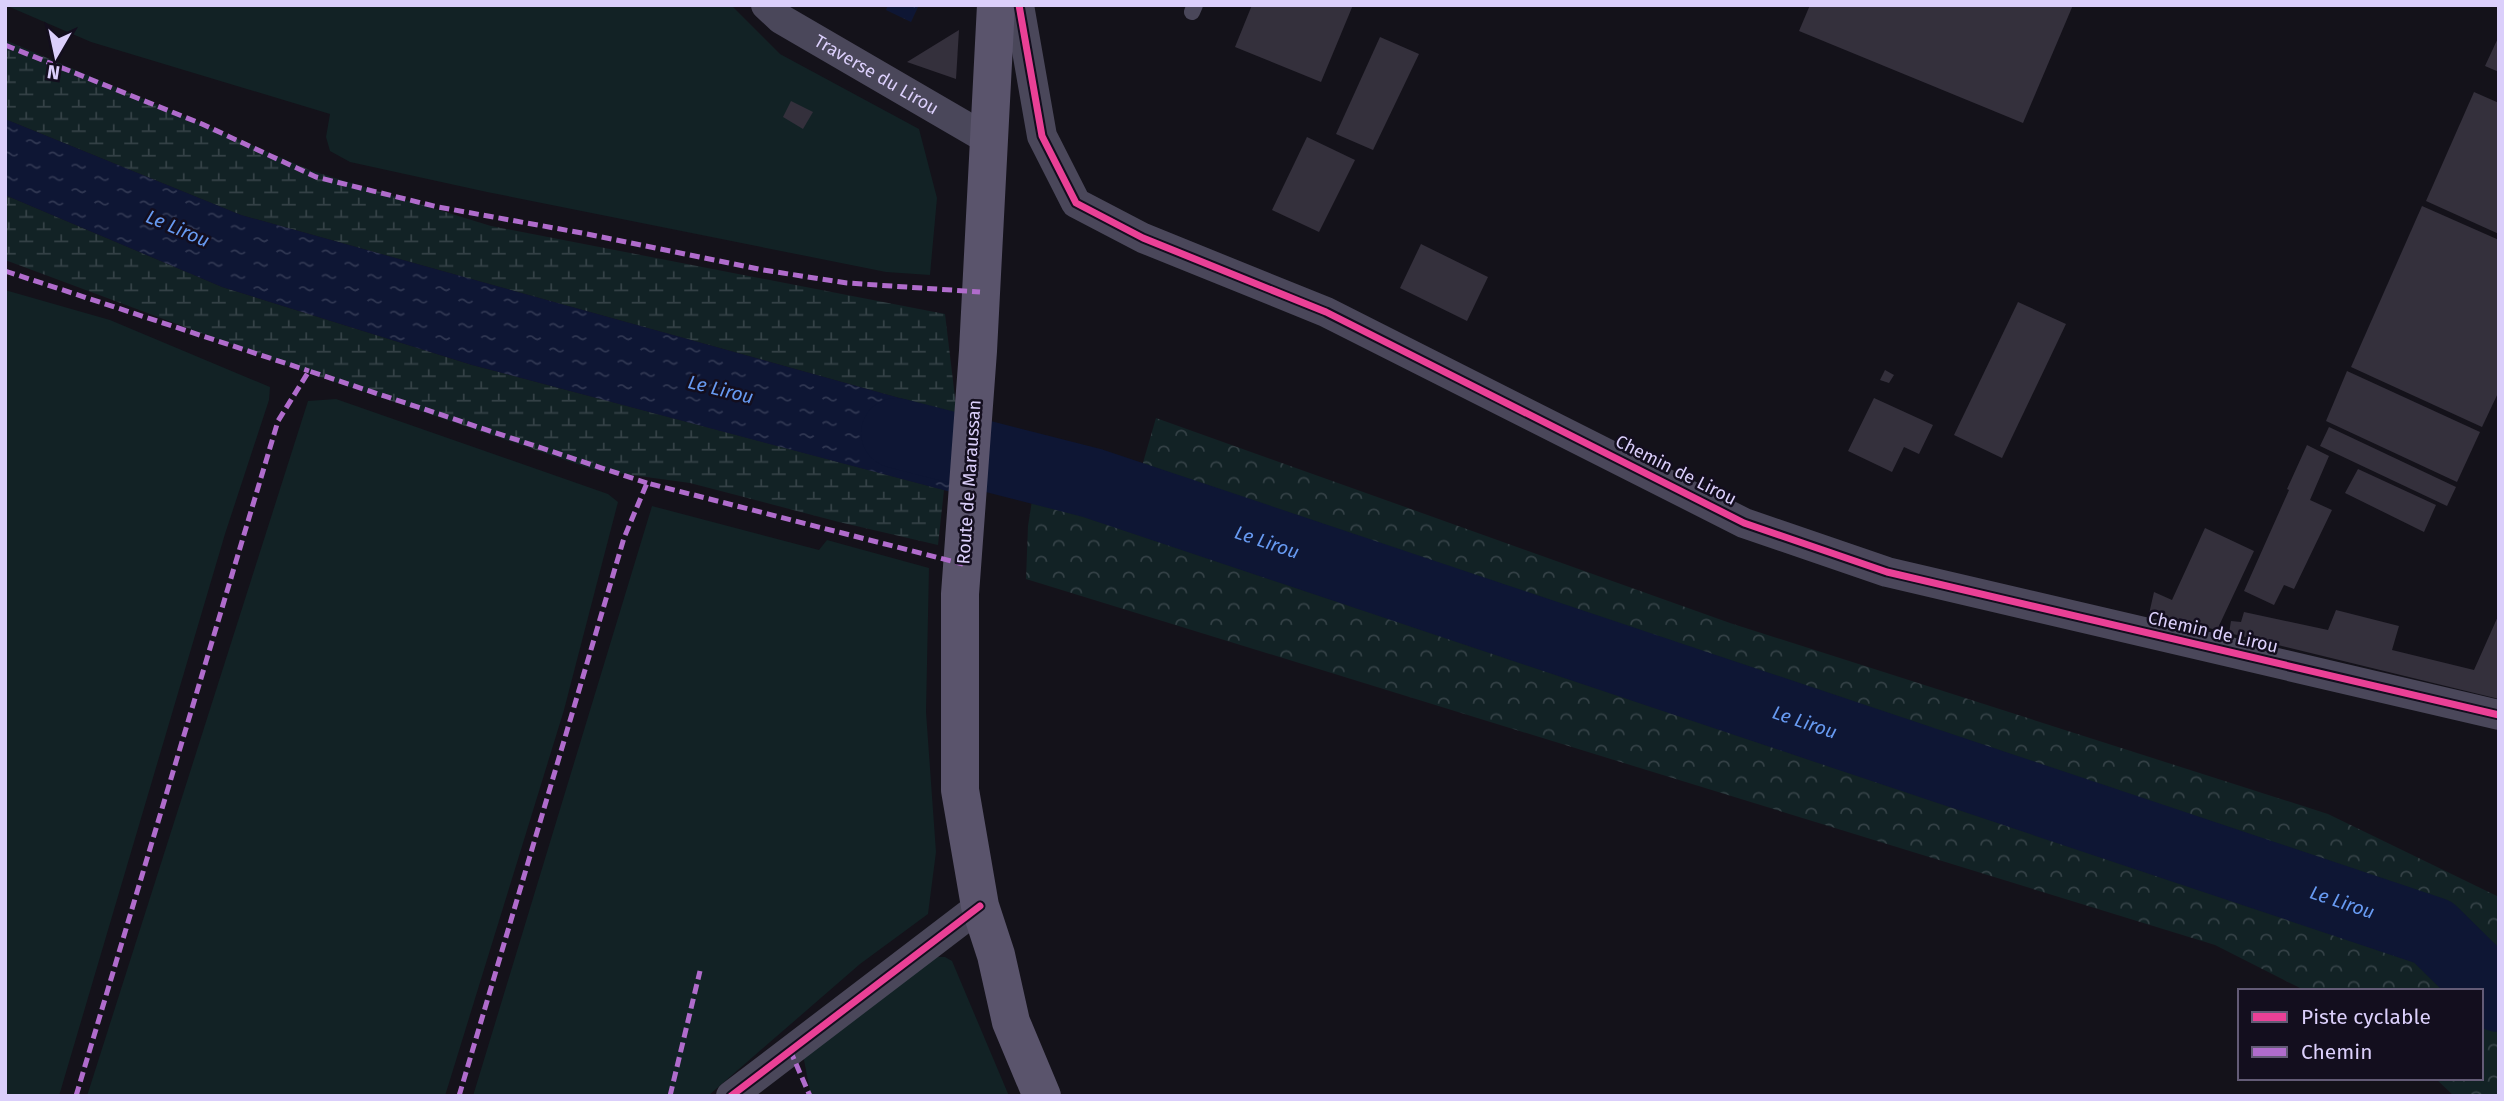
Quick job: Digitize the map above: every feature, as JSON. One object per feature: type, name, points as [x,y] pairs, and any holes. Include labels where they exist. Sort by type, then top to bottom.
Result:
[{"type":"main road","name":"Route de Maraussan","points":[[996,5],[978,351],[960,594],[960,790],[980,906],[996,955],[1011,1022],[1042,1096]]},
{"type":"main road","name":"Route de Maraussan","points":[[996,955],[1029,1013],[1065,1096]]},
{"type":"street","name":"Traverse du Lirou","points":[[766,5],[781,19],[989,141]]},
{"type":"street","name":"Chemin de Lirou","points":[[1019,5],[1042,136],[1076,203],[1143,239],[1326,312],[1744,523],[1887,572],[2499,715]]},
{"type":"street","points":[[731,1096],[980,906]]},
{"type":"green space","points":[[5,5],[731,5],[780,54],[919,129],[937,198],[930,275],[886,272],[350,162],[330,151],[326,137],[330,114],[91,42]]},
{"type":"green space","points":[[5,40],[312,171],[491,226],[945,314],[957,414],[241,215],[5,119]]},
{"type":"green space","points":[[5,195],[222,287],[472,365],[944,490],[938,545],[690,483],[595,470],[303,371],[5,260]]},
{"type":"green space","points":[[5,290],[110,320],[270,387],[269,400],[225,534],[59,1096],[5,1096]]},
{"type":"green space","points":[[336,399],[608,494],[618,502],[564,710],[445,1096],[87,1096],[308,401]]},
{"type":"green space","points":[[1156,418],[1730,623],[2328,814],[2499,897],[2499,1096],[2454,1096],[2437,1080],[2483,1080],[2483,989],[2302,989],[2215,945],[1026,579],[1028,526],[1034,488],[1116,507],[1645,683],[1657,647],[1142,466]]},
{"type":"green space","points":[[652,506],[819,550],[827,540],[929,568],[926,712],[936,852],[928,914],[860,964],[708,1096],[473,1096]]},
{"type":"green space","points":[[932,957],[945,957],[952,961],[1009,1096],[811,1096],[803,1055]]},
{"type":"water","points":[[888,5],[919,5],[911,22],[886,10]]},
{"type":"water","points":[[5,119],[241,215],[957,414],[951,492],[472,365],[222,287],[5,195]]},
{"type":"building","points":[[1252,5],[1353,5],[1321,82],[1235,47]]},
{"type":"building","points":[[1810,5],[2073,5],[2023,123],[1799,31]]},
{"type":"building","points":[[959,30],[956,79],[907,62]]},
{"type":"building","points":[[2499,36],[2499,72],[2485,66]]},
{"type":"building","points":[[1380,37],[1419,54],[1373,150],[1336,134]]},
{"type":"building","points":[[2474,92],[2499,103],[2499,234],[2426,201]]},
{"type":"building","points":[[791,101],[813,112],[803,129],[783,117]]},
{"type":"building","points":[[1307,137],[1355,160],[1319,232],[1272,210]]},
{"type":"building","points":[[2422,206],[2499,240],[2499,391],[2482,427],[2351,367]]},
{"type":"building","points":[[1421,244],[1488,277],[1467,321],[1400,288]]},
{"type":"building","points":[[2018,302],[2066,324],[2002,458],[1954,435]]},
{"type":"building","points":[[1885,370],[1894,375],[1889,383],[1880,380]]},
{"type":"building","points":[[2347,371],[2480,432],[2457,482],[2326,421]]},
{"type":"building","points":[[1874,398],[1933,425],[1919,454],[1904,447],[1892,472],[1848,451]]},
{"type":"building","points":[[2329,427],[2456,487],[2447,506],[2320,446]]},
{"type":"building","points":[[2307,445],[2329,456],[2310,500],[2332,510],[2294,589],[2284,585],[2274,605],[2244,591]]},
{"type":"building","points":[[2358,469],[2436,505],[2424,532],[2345,493]]},
{"type":"building","points":[[2205,528],[2254,551],[2217,630],[2149,614],[2154,592],[2172,600]]},
{"type":"building","points":[[2336,610],[2399,626],[2392,650],[2474,670],[2499,614],[2499,699],[2229,633],[2231,621],[2241,622],[2244,612],[2328,630]]},
{"type":"waterway","name":"Le Lirou","points":[[896,433],[1092,483],[2433,932],[2499,997]]},
{"type":"marked path","points":[[5,45],[202,124],[316,177],[438,207],[763,270],[847,283],[980,292]]},
{"type":"marked path","points":[[5,271],[309,371]]},
{"type":"marked path","points":[[76,1096],[278,421],[309,371],[647,483]]},
{"type":"marked path","points":[[459,1096],[624,538],[647,483],[963,564]]},
{"type":"marked path","points":[[670,1096],[700,971]]},
{"type":"marked path","points":[[790,1050],[810,1096]]},
{"type":"cycle path","points":[[1019,5],[1042,136],[1076,203],[1143,238],[1326,312],[1744,523],[1887,572],[2499,715]]},
{"type":"cycle path","points":[[731,1096],[980,906]]}]
